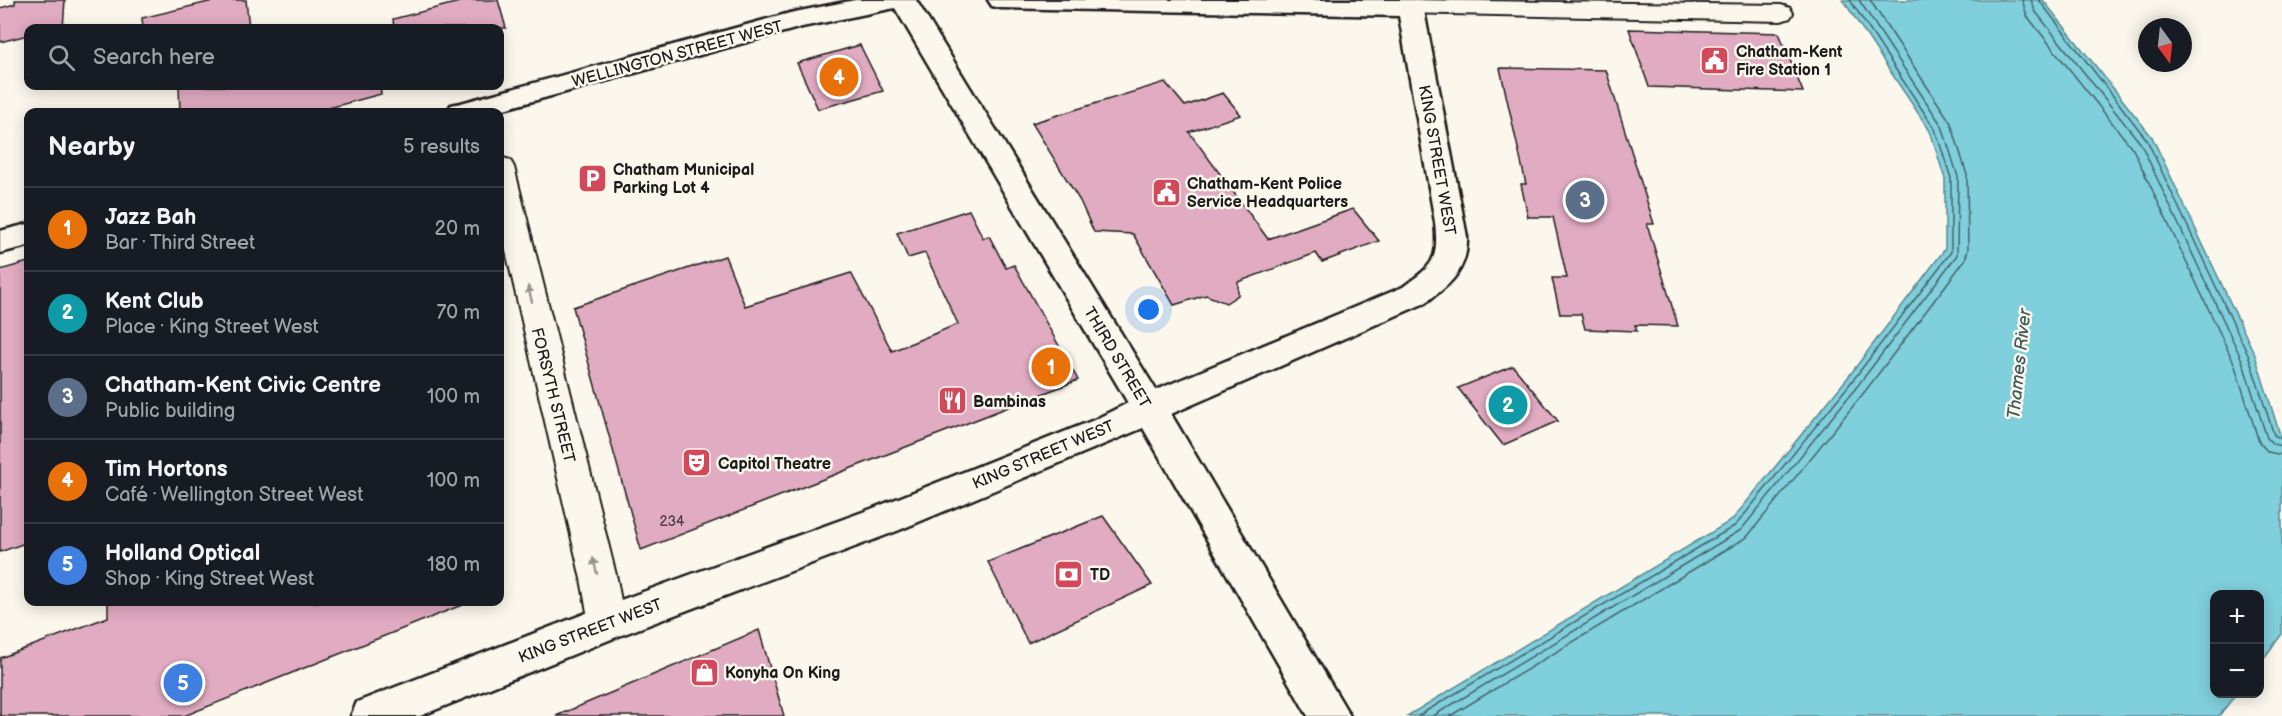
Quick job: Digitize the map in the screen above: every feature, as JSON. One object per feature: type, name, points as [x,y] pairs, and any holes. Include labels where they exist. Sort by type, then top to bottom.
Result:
[{"type":"street","name":"WELLINGTON STREET WEST","points":[[485,108],[804,10],[895,0]]},
{"type":"street","name":"THIRD STREET","points":[[903,0],[1149,408],[1330,716]]},
{"type":"street","points":[[1001,0],[1409,4],[1781,13]]},
{"type":"street","name":"KING STREET WEST","points":[[371,716],[606,623],[884,520],[1107,430],[1149,408],[1414,295],[1443,274],[1454,257],[1409,4]]},
{"type":"street","name":"FORSYTH STREET","points":[[504,183],[598,579],[606,623]]},
{"type":"street","points":[[0,242],[24,236]]},
{"type":"water","name":"Thames River","points":[[1843,0],[2043,0],[2152,137],[2255,355],[2282,441],[2282,634],[2264,658],[2264,590],[2210,590],[2210,698],[2233,698],[2219,716],[1407,716],[1732,520],[1849,376],[1945,249],[1945,179],[1930,131]]},
{"type":"building","points":[[15,0],[65,0],[63,24],[24,24],[24,36],[0,42],[0,8],[15,4]]},
{"type":"building","points":[[217,0],[246,0],[249,24],[143,24],[142,18]]},
{"type":"building","points":[[467,0],[498,0],[506,28],[504,24],[394,24],[393,19]]},
{"type":"building","name":"Chatham-Kent Fire Station 1","points":[[1629,29],[1779,33],[1803,92],[1649,87]]},
{"type":"building","points":[[860,45],[883,91],[818,109],[797,63]]},
{"type":"building","points":[[1500,68],[1606,70],[1654,224],[1647,224],[1678,326],[1635,325],[1637,331],[1585,329],[1581,314],[1560,314],[1552,278],[1567,278],[1553,217],[1528,217],[1521,184],[1526,184]]},
{"type":"building","name":"Chatham-Kent Police Service Headquarters","points":[[1165,82],[1185,106],[1223,93],[1241,115],[1189,132],[1268,239],[1353,209],[1379,241],[1322,262],[1316,253],[1238,282],[1238,295],[1226,303],[1206,295],[1174,305],[1133,234],[1094,232],[1080,201],[1032,123]]},
{"type":"building","points":[[179,90],[380,90],[381,94],[329,108],[180,108]]},
{"type":"building","points":[[969,210],[983,238],[989,236],[1006,268],[1014,265],[1078,380],[641,550],[573,307],[725,256],[745,306],[851,273],[892,351],[958,324],[925,253],[908,258],[897,233]]},
{"type":"building","points":[[24,263],[24,543],[0,552],[0,270]]},
{"type":"building","points":[[1513,366],[1558,421],[1503,445],[1458,388]]},
{"type":"building","name":"TD","points":[[1103,516],[1152,585],[1028,643],[988,562]]},
{"type":"building","points":[[108,606],[459,606],[184,716],[0,716],[0,658],[108,617]]},
{"type":"building","points":[[759,630],[784,716],[556,716]]},
{"type":"place","name":"Chatham-Kent Fire Station 1","points":[[1715,60]]},
{"type":"place","name":"Tim Hortons","points":[[839,77]]},
{"type":"place","name":"Chatham Municipal Parking Lot 4","points":[[592,178]]},
{"type":"place","name":"Chatham-Kent Police Service Headquarters","points":[[1166,192]]},
{"type":"place","name":"Chatham-Kent Civic Centre","points":[[1585,200]]},
{"type":"place","name":"Jazz Bah","points":[[1051,367]]},
{"type":"place","name":"Bambinas","points":[[952,401]]},
{"type":"place","name":"Kent Club","points":[[1508,405]]},
{"type":"place","name":"Capitol Theatre","points":[[697,463]]},
{"type":"place","name":"TD","points":[[1069,574]]},
{"type":"place","name":"Konyha On King","points":[[704,672]]},
{"type":"place","name":"Holland Optical","points":[[183,683]]}]
